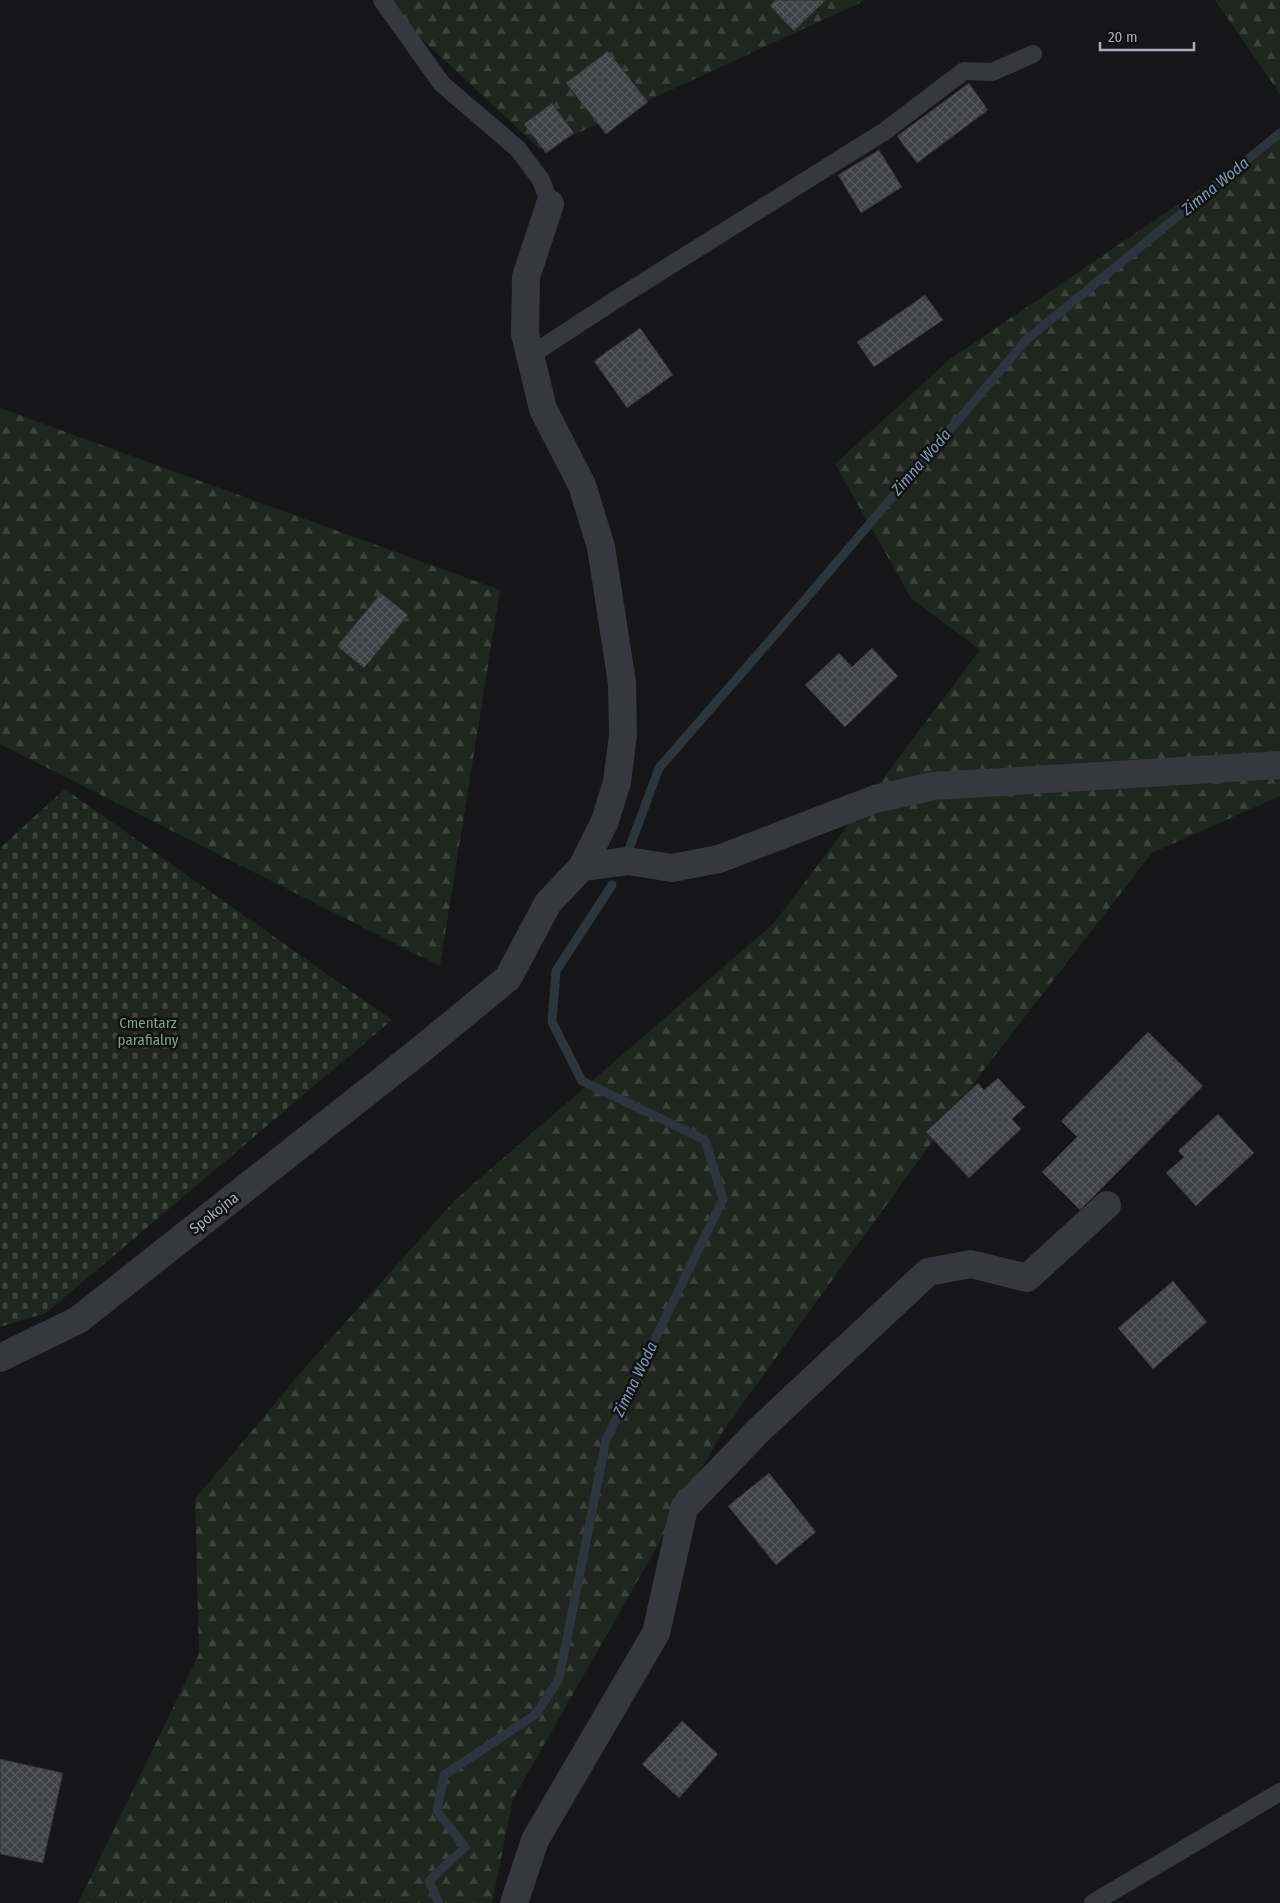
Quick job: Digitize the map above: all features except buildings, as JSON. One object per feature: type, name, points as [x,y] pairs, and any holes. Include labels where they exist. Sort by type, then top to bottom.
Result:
[{"type":"street","name":"Spokojna","points":[[0,1358],[78,1320],[418,1052],[508,978],[548,902],[582,867],[605,821],[618,782],[622,734],[622,683],[601,547],[582,486],[543,409],[526,334],[526,276],[550,204]]},
{"type":"street","points":[[582,867],[628,861],[672,868],[719,859],[876,800],[934,786],[1280,764]]},
{"type":"street","points":[[514,1903],[535,1840],[656,1633],[684,1508],[759,1430],[928,1272],[971,1264],[1027,1278],[1107,1205]]},
{"type":"lane","points":[[382,0],[442,84],[518,149],[541,180],[550,204]]},
{"type":"lane","points":[[530,355],[885,131],[964,71],[992,72],[1033,54]]},
{"type":"lane","points":[[1093,1903],[1280,1792]]},
{"type":"green space","points":[[380,0],[866,0],[541,150]]},
{"type":"green space","points":[[1215,0],[1280,0],[1280,94]]},
{"type":"green space","points":[[1280,135],[1280,796],[1152,853],[986,1067],[723,1431],[513,1799],[492,1903],[78,1903],[199,1654],[195,1499],[302,1371],[455,1200],[774,923],[980,650],[911,598],[835,464],[949,360]]},
{"type":"green space","points":[[0,408],[500,590],[440,966],[0,744]]},
{"type":"green space","name":"Cmentarz parafialny","points":[[65,789],[392,1020],[46,1313],[0,1327],[0,848]]},
{"type":"waterway","name":"Zimna Woda","points":[[629,849],[659,768],[1027,339],[1280,133]]},
{"type":"waterway","name":"Zimna Woda","points":[[439,1903],[429,1881],[465,1847],[437,1811],[444,1775],[536,1714],[559,1679],[606,1440],[723,1199],[705,1140],[582,1081],[552,1022],[556,971],[612,885]]}]
